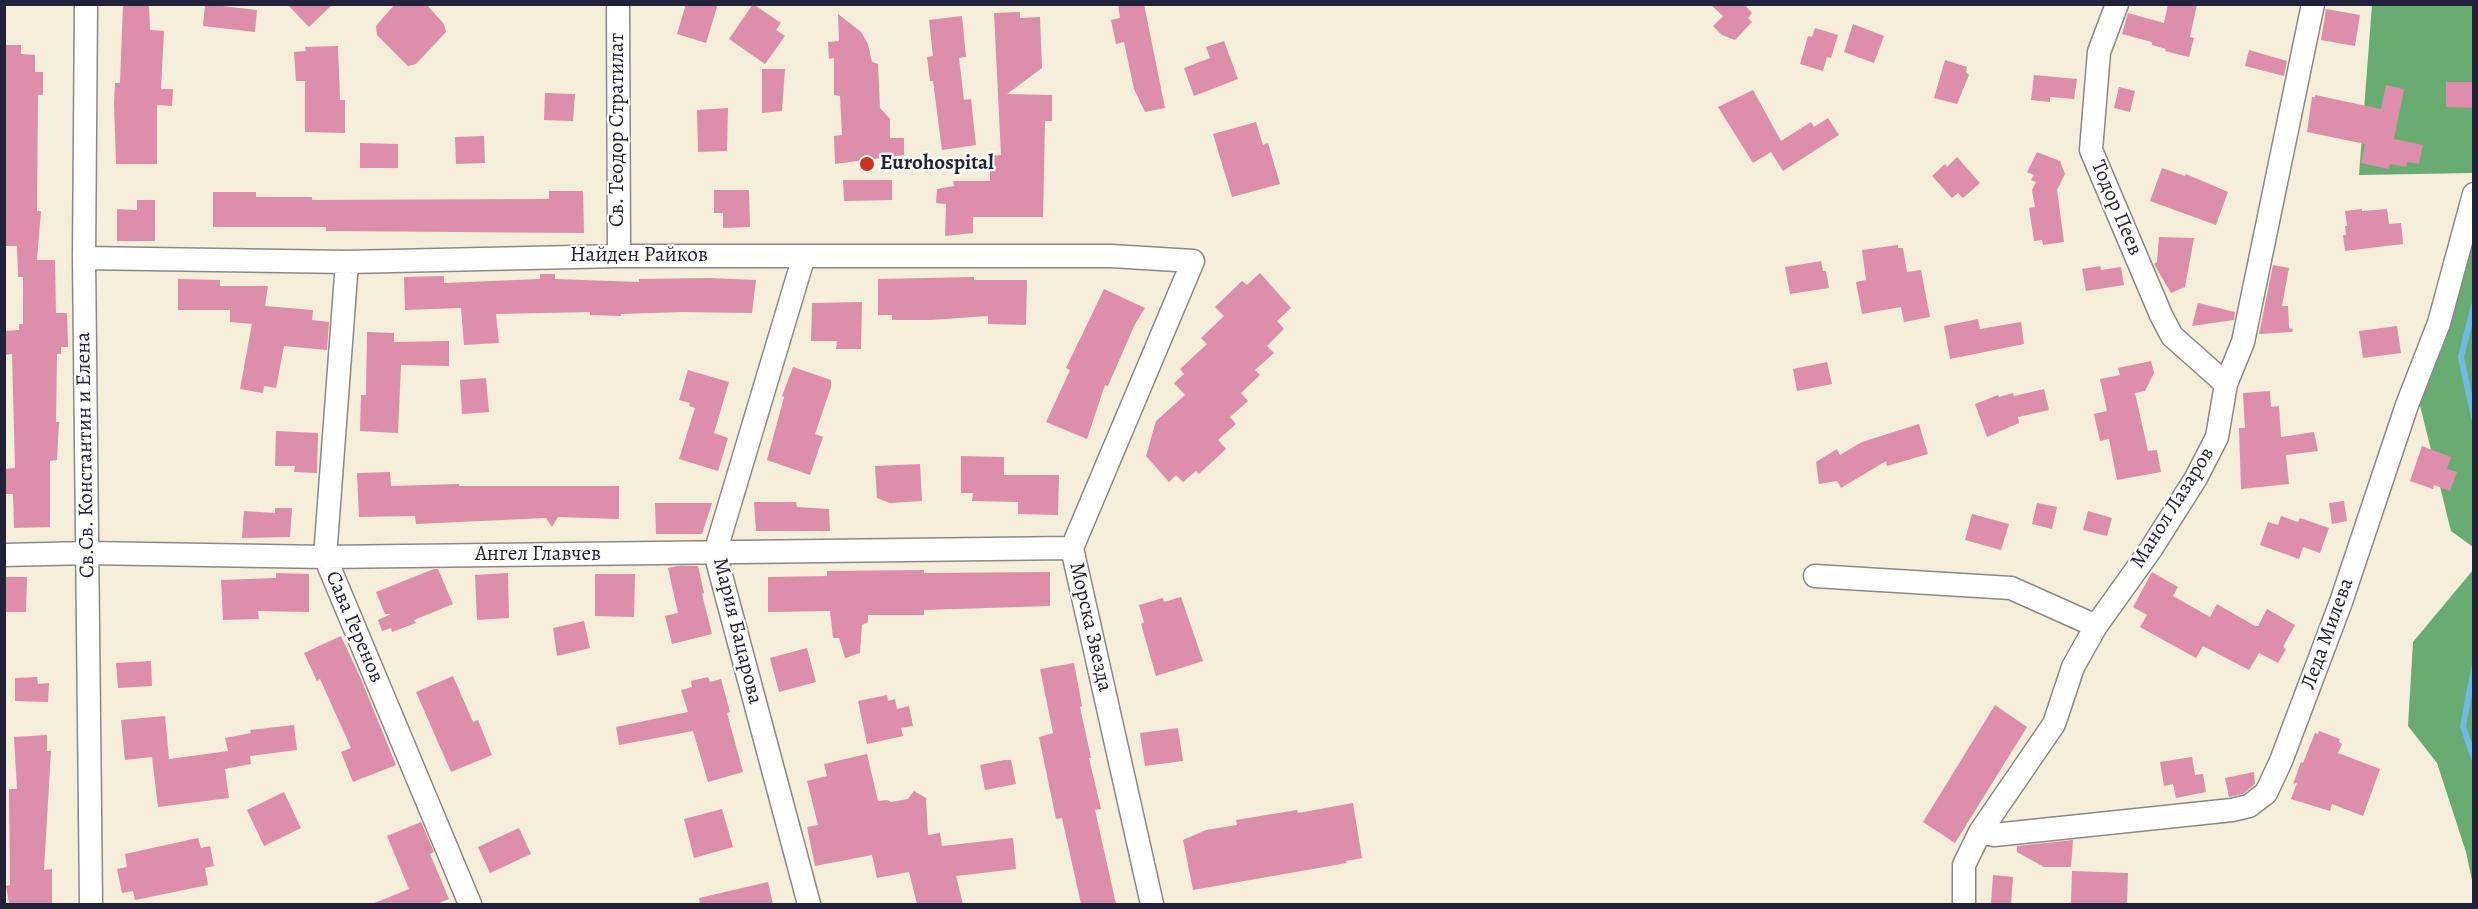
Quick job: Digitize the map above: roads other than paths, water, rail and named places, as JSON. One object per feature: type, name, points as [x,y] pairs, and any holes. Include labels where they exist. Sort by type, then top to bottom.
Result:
[{"type":"street","name":"Св.Св. Константин и Елена","points":[[86,4],[84,258],[91,904]]},
{"type":"street","name":"Св. Теодор Стратилат","points":[[618,4],[619,256]]},
{"type":"street","name":"Тодор Пеев","points":[[2116,4],[2099,52],[2091,150],[2172,336],[2226,384]]},
{"type":"street","name":"Манол Лазаров","points":[[1965,904],[1964,865],[1980,832],[2054,724],[2073,667],[2096,626],[2151,549],[2196,478],[2217,437],[2226,384],[2243,342],[2313,4]]},
{"type":"street","name":"Леда Милева","points":[[1980,832],[1994,835],[2232,810],[2250,806],[2266,793],[2281,761],[2333,623],[2407,405],[2439,323],[2474,194]]},
{"type":"street","name":"Найден Райков","points":[[84,258],[347,262],[619,256],[1111,256],[1193,261]]},
{"type":"street","name":"Мария Бацарова","points":[[804,256],[715,553],[809,904]]},
{"type":"street","name":"Морска Звезда","points":[[1152,904],[1072,548],[1193,261]]},
{"type":"street","name":"Сава Геренов","points":[[347,262],[325,557],[470,904]]},
{"type":"street","name":"Ангел Главчев","points":[[4,555],[88,553],[325,557],[1072,548]]},
{"type":"street","points":[[1815,576],[2011,588],[2096,626]]},
{"type":"waterway","points":[[2474,305],[2461,357],[2474,418]]},
{"type":"waterway","points":[[2474,668],[2463,726],[2474,759]]},
{"type":"place","name":"Eurohospital","points":[[867,164]]}]
